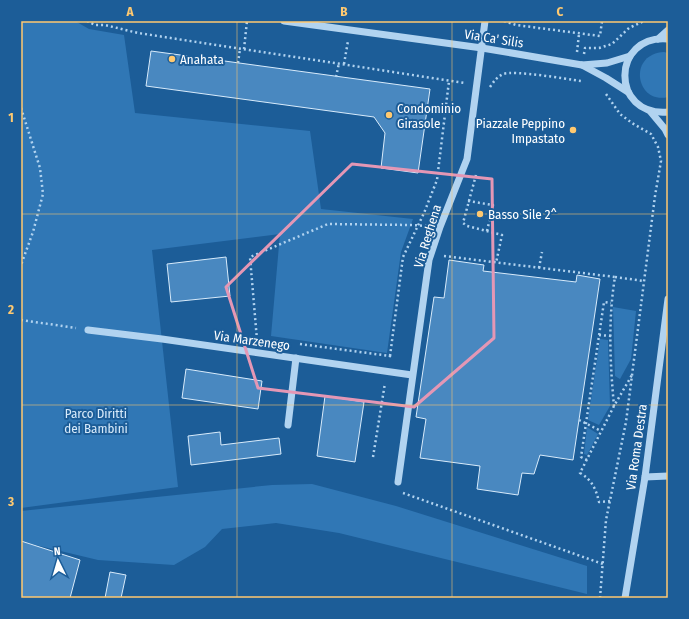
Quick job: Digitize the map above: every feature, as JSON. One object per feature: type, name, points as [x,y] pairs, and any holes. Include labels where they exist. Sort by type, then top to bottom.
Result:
[{"type":"street","name":"Via Ca' Silis","points":[[284,21],[482,48],[582,65],[607,63],[630,56]]},
{"type":"street","name":"Via Reghena","points":[[398,482],[412,375],[430,260],[440,227],[467,159],[485,21]]},
{"type":"street","points":[[668,30],[658,39],[641,45],[630,56],[624,74],[628,92],[638,104],[650,111],[660,113],[668,112]]},
{"type":"street","points":[[658,39],[668,40]]},
{"type":"street","name":"Via Ca' Silis","points":[[582,65],[628,92]]},
{"type":"street","points":[[650,111],[668,135]]},
{"type":"street","name":"Via Roma Destra","points":[[626,598],[645,477],[668,299]]},
{"type":"street","name":"Via Marzenego","points":[[88,330],[412,375]]},
{"type":"street","points":[[288,425],[296,358]]},
{"type":"street","points":[[645,477],[668,476]]},
{"type":"path","points":[[87,21],[96,25],[105,25],[138,33],[477,85]]},
{"type":"path","points":[[238,63],[247,21]]},
{"type":"path","points":[[504,21],[516,25],[600,36],[602,21]]},
{"type":"path","points":[[580,81],[585,48],[599,48],[612,44],[630,28],[644,21]]},
{"type":"path","points":[[336,77],[339,63]]},
{"type":"path","points":[[490,87],[496,78],[505,74],[518,73],[588,83]]},
{"type":"path","points":[[390,356],[403,257],[437,180],[449,81]]},
{"type":"path","points":[[600,598],[604,564],[606,520],[626,422],[655,196],[662,160],[658,147],[651,134],[620,114],[605,93]]},
{"type":"path","points":[[21,108],[40,168],[43,194],[33,232],[21,265]]},
{"type":"path","points":[[468,201],[493,205],[486,231]]},
{"type":"path","points":[[463,223],[467,226],[502,235],[496,262]]},
{"type":"path","points":[[258,353],[250,257],[328,224],[418,225],[440,227]]},
{"type":"path","points":[[540,268],[542,252]]},
{"type":"path","points":[[444,256],[644,281]]},
{"type":"path","points":[[614,406],[611,375],[611,303],[615,277]]},
{"type":"path","points":[[587,460],[581,457],[604,302],[611,303]]},
{"type":"path","points":[[21,320],[77,328]]},
{"type":"path","points":[[599,335],[611,336]]},
{"type":"path","points":[[373,457],[387,371]]},
{"type":"path","points":[[610,501],[598,502],[597,493],[593,485],[587,477],[580,473],[614,406],[633,373]]},
{"type":"path","points":[[579,420],[601,431]]},
{"type":"path","points":[[398,482],[403,494],[604,564]]},
{"type":"highlighted area","points":[[352,164],[492,179],[494,338],[414,407],[258,388],[226,287]]},
{"type":"green space","name":"Parco Diritti dei Bambini","points":[[21,21],[75,21],[89,29],[124,35],[135,113],[310,131],[321,209],[413,219],[401,252],[387,353],[271,336],[280,234],[152,250],[178,487],[21,508]]},
{"type":"green space","points":[[664,52],[668,53],[668,97],[657,97],[649,94],[643,87],[640,78],[641,69],[645,61],[652,55]]},
{"type":"green space","points":[[613,307],[636,311],[631,359],[620,379],[615,376]]},
{"type":"green space","points":[[600,339],[608,340],[610,406],[599,425],[588,420]]},
{"type":"green space","points":[[587,427],[598,434],[587,455],[584,454]]},
{"type":"green space","points":[[312,484],[396,506],[587,566],[587,594],[339,533],[276,523],[222,529],[205,547],[174,565],[98,560],[23,542],[21,549],[21,511],[272,485]]},
{"type":"building","name":"Condominio Girasole","points":[[151,51],[430,89],[418,173],[381,168],[385,133],[374,117],[146,86]]},
{"type":"building","points":[[226,257],[230,296],[171,302],[167,264]]},
{"type":"building","points":[[449,260],[484,265],[483,271],[576,282],[577,275],[600,279],[573,460],[540,455],[534,474],[522,473],[518,495],[477,489],[480,466],[420,458],[426,419],[416,417],[434,297],[444,298]]},
{"type":"building","points":[[186,369],[262,381],[258,409],[182,398]]},
{"type":"building","points":[[325,396],[364,402],[355,462],[317,456]]},
{"type":"building","points":[[220,432],[221,445],[279,438],[281,454],[191,465],[188,436]]},
{"type":"building","points":[[21,541],[80,560],[70,598],[21,598]]},
{"type":"building","points":[[110,572],[126,575],[121,598],[105,598]]},
{"type":"place","name":"Anahata","points":[[172,59]]},
{"type":"place","name":"Condominio Girasole","points":[[389,115]]},
{"type":"place","name":"Piazzale Peppino Impastato","points":[[573,130]]},
{"type":"place","name":"Basso Sile 2^","points":[[480,214]]}]
